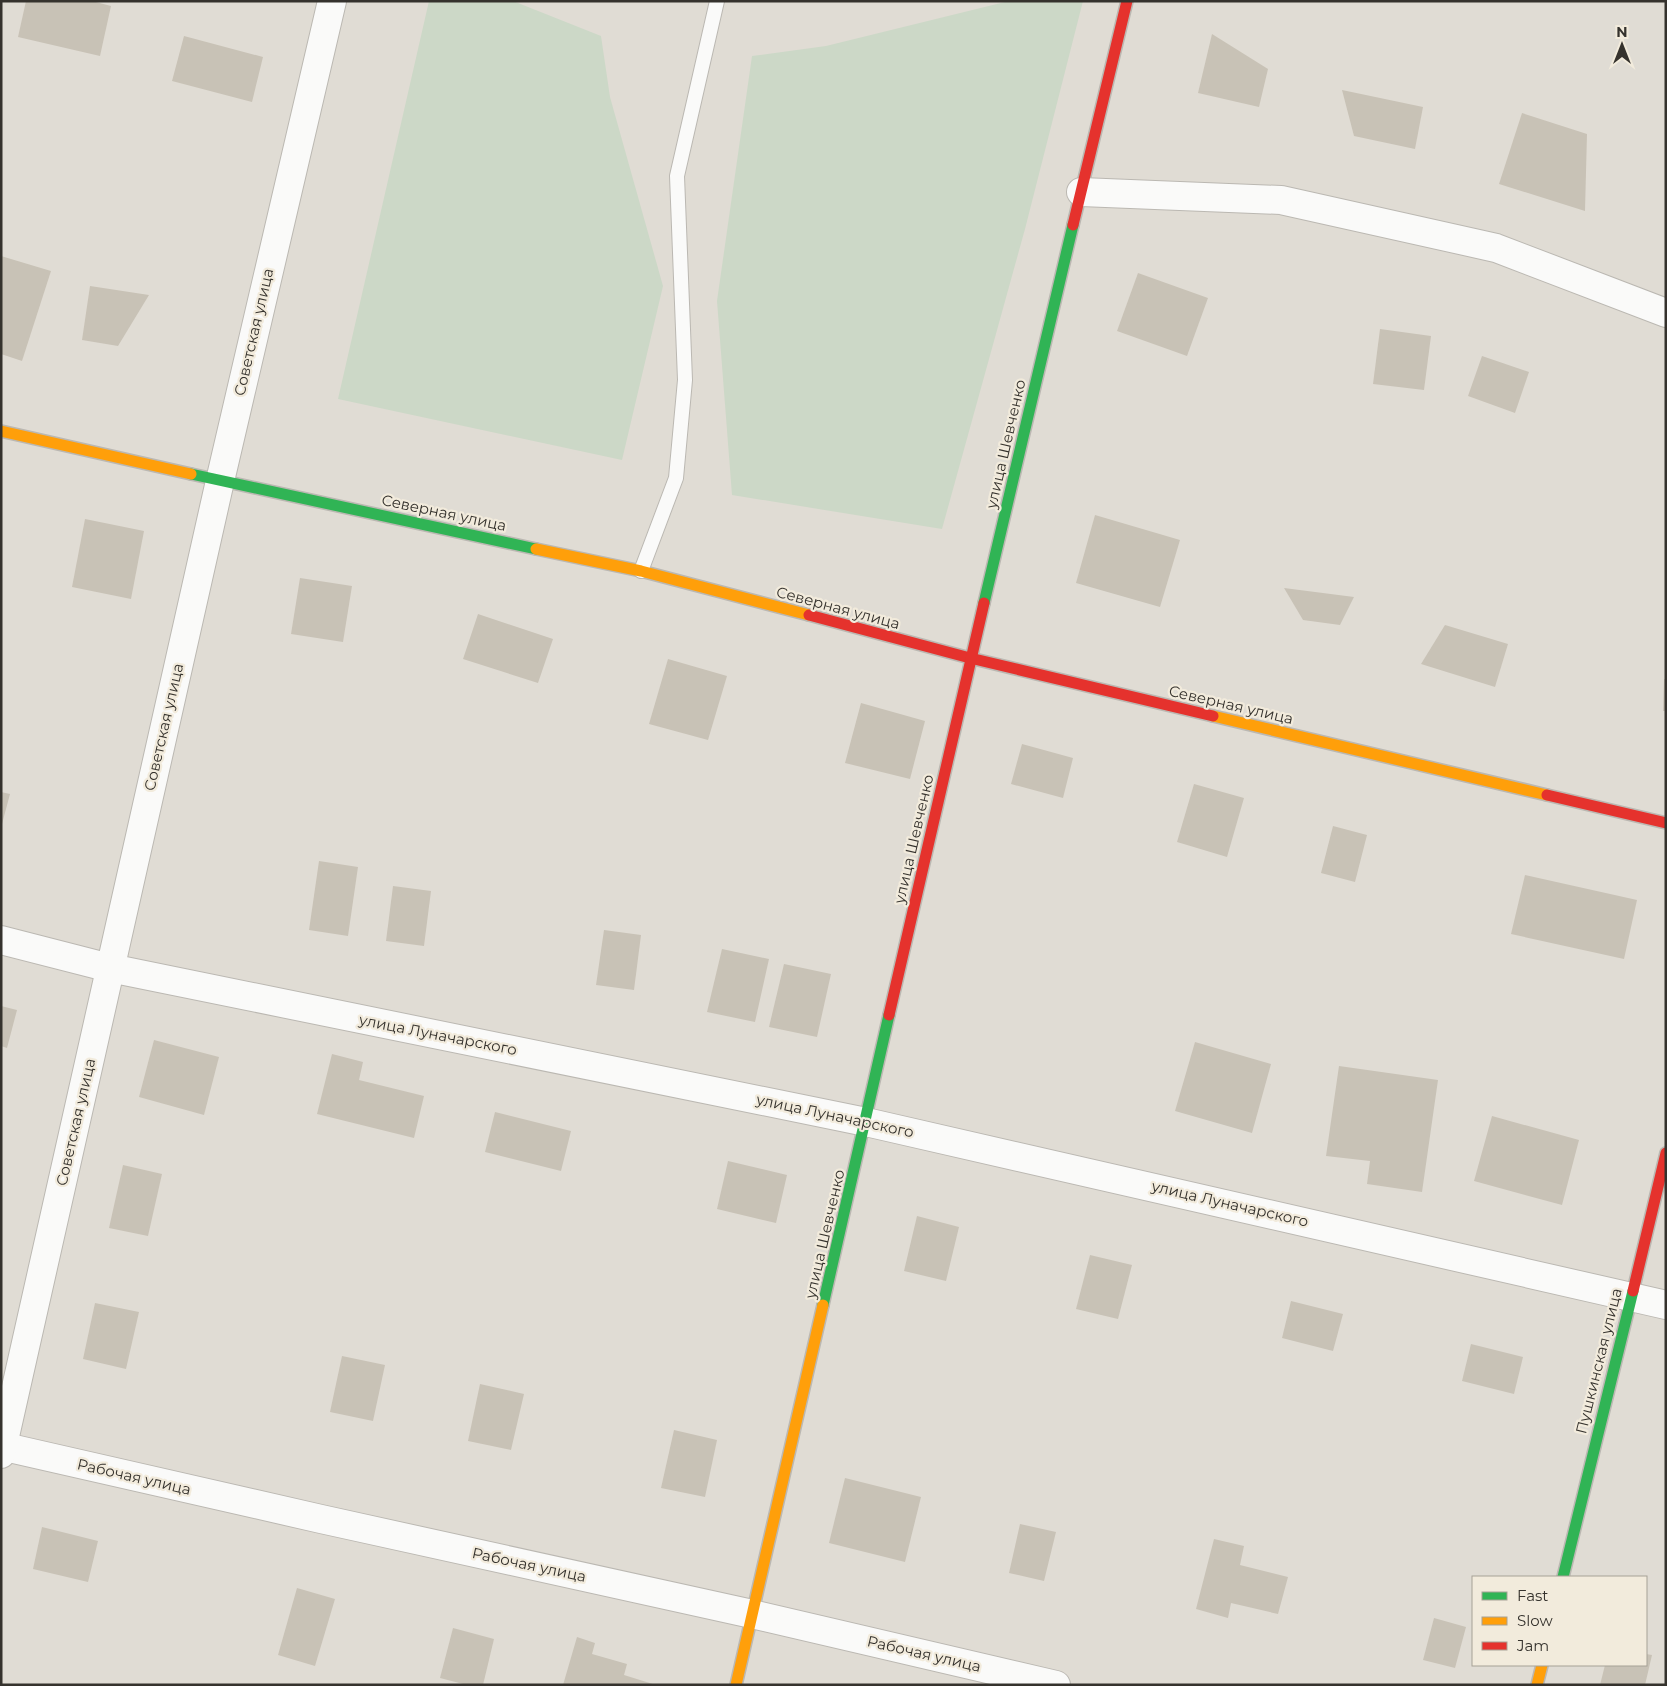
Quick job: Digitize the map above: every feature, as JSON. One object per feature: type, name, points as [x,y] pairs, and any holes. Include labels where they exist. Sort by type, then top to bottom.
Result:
[{"type":"street","name":"улица Шевченко","points":[[736,1685],[866,1122],[970,658],[1127,1]]},
{"type":"street","name":"Советская улица","points":[[2,1449],[220,481],[331,2]]},
{"type":"street","points":[[1080,192],[1280,200],[1496,248],[1666,313]]},
{"type":"street","name":"Северная улица","points":[[1,431],[220,481],[641,571],[970,658],[1666,823]]},
{"type":"street","name":"улица Луначарского","points":[[1,940],[110,968],[866,1122],[1666,1304]]},
{"type":"street","name":"Пушкинская улица","points":[[1563,1576],[1666,1152]]},
{"type":"street","name":"Рабочая улица","points":[[2,1449],[752,1614],[1056,1685]]},
{"type":"street","points":[[1537,1685],[1542,1666]]},
{"type":"lane","points":[[641,571],[676,478],[685,380],[676,176],[717,1]]},
{"type":"green space","points":[[429,1],[513,1],[601,36],[610,97],[663,286],[622,460],[338,399]]},
{"type":"green space","points":[[1009,1],[1083,1],[1025,229],[942,529],[732,495],[717,301],[752,56],[826,46]]},
{"type":"building","points":[[26,1],[92,1],[111,6],[100,56],[18,37]]},
{"type":"building","points":[[1212,34],[1268,69],[1259,107],[1198,93]]},
{"type":"building","points":[[184,36],[263,57],[252,102],[172,81]]},
{"type":"building","points":[[1342,90],[1423,107],[1415,149],[1354,136]]},
{"type":"building","points":[[1522,113],[1587,134],[1585,211],[1499,184]]},
{"type":"building","points":[[1,256],[51,271],[22,361],[1,354]]},
{"type":"building","points":[[1138,273],[1208,298],[1187,356],[1117,331]]},
{"type":"building","points":[[90,286],[149,295],[118,346],[82,340]]},
{"type":"building","points":[[1380,329],[1431,336],[1424,390],[1373,384]]},
{"type":"building","points":[[1482,356],[1529,372],[1515,413],[1468,396]]},
{"type":"building","points":[[1095,515],[1180,540],[1160,607],[1076,583]]},
{"type":"building","points":[[85,519],[144,531],[131,599],[72,587]]},
{"type":"building","points":[[300,578],[352,586],[343,642],[291,634]]},
{"type":"building","points":[[1284,588],[1354,597],[1340,625],[1303,620]]},
{"type":"building","points":[[478,614],[553,639],[538,683],[463,659]]},
{"type":"building","points":[[1445,625],[1508,644],[1495,687],[1421,664]]},
{"type":"building","points":[[668,659],[727,676],[708,740],[649,724]]},
{"type":"building","points":[[1664,679],[1666,679],[1666,711],[1663,711]]},
{"type":"building","points":[[861,703],[925,721],[910,779],[845,763]]},
{"type":"building","points":[[1022,744],[1073,758],[1063,798],[1011,784]]},
{"type":"building","points":[[1194,784],[1244,798],[1227,857],[1177,842]]},
{"type":"building","points":[[1,792],[10,794],[2,824],[1,823]]},
{"type":"building","points":[[1333,826],[1367,835],[1355,882],[1321,873]]},
{"type":"building","points":[[319,861],[358,867],[348,936],[309,930]]},
{"type":"building","points":[[1525,875],[1637,900],[1624,959],[1511,934]]},
{"type":"building","points":[[393,886],[431,891],[424,946],[386,941]]},
{"type":"building","points":[[604,930],[641,935],[634,990],[596,985]]},
{"type":"building","points":[[722,949],[769,959],[755,1022],[707,1012]]},
{"type":"building","points":[[784,964],[831,974],[817,1037],[769,1027]]},
{"type":"building","points":[[1,1006],[17,1010],[7,1048],[1,1046]]},
{"type":"building","points":[[154,1040],[219,1057],[204,1115],[139,1097]]},
{"type":"building","points":[[1195,1042],[1271,1064],[1252,1133],[1175,1111]]},
{"type":"building","points":[[332,1054],[363,1062],[359,1080],[424,1096],[414,1138],[317,1114]]},
{"type":"building","points":[[1339,1066],[1438,1080],[1422,1192],[1367,1184],[1370,1161],[1326,1156]]},
{"type":"building","points":[[495,1112],[571,1131],[561,1171],[485,1152]]},
{"type":"building","points":[[1492,1116],[1579,1140],[1562,1205],[1474,1181]]},
{"type":"building","points":[[728,1161],[787,1175],[776,1223],[717,1209]]},
{"type":"building","points":[[123,1165],[162,1174],[148,1236],[109,1228]]},
{"type":"building","points":[[917,1216],[959,1227],[946,1281],[904,1271]]},
{"type":"building","points":[[1090,1255],[1132,1265],[1118,1319],[1076,1309]]},
{"type":"building","points":[[1291,1301],[1343,1314],[1333,1351],[1282,1338]]},
{"type":"building","points":[[95,1303],[139,1312],[126,1369],[83,1359]]},
{"type":"building","points":[[1471,1344],[1523,1357],[1514,1394],[1462,1381]]},
{"type":"building","points":[[342,1356],[385,1365],[373,1421],[330,1412]]},
{"type":"building","points":[[480,1384],[524,1394],[511,1450],[468,1441]]},
{"type":"building","points":[[674,1430],[717,1440],[705,1497],[661,1488]]},
{"type":"building","points":[[845,1478],[921,1497],[905,1562],[829,1543]]},
{"type":"building","points":[[1020,1524],[1056,1532],[1044,1581],[1009,1573]]},
{"type":"building","points":[[42,1527],[98,1541],[88,1582],[33,1569]]},
{"type":"building","points":[[1214,1539],[1244,1546],[1240,1565],[1288,1577],[1278,1614],[1231,1603],[1228,1618],[1196,1609]]},
{"type":"building","points":[[297,1588],[335,1599],[315,1666],[278,1655]]},
{"type":"building","points":[[1434,1618],[1466,1627],[1455,1668],[1423,1660]]},
{"type":"building","points":[[453,1628],[494,1639],[483,1685],[467,1685],[440,1678]]},
{"type":"building","points":[[577,1637],[595,1643],[592,1654],[627,1664],[624,1675],[656,1685],[563,1685]]},
{"type":"building","points":[[1647,1654],[1652,1655],[1645,1685],[1600,1685],[1605,1666],[1647,1666]]},
{"type":"traffic: fast","points":[[984,603],[1073,225]]},
{"type":"traffic: fast","points":[[191,474],[536,549]]},
{"type":"traffic: fast","points":[[823,1305],[889,1015]]},
{"type":"traffic: fast","points":[[1563,1576],[1633,1291]]},
{"type":"traffic: slow","points":[[1,431],[191,474]]},
{"type":"traffic: slow","points":[[536,549],[641,571],[809,615]]},
{"type":"traffic: slow","points":[[1213,716],[1547,795]]},
{"type":"traffic: slow","points":[[736,1685],[823,1305]]},
{"type":"traffic: slow","points":[[1537,1685],[1542,1666]]},
{"type":"traffic: jam","points":[[1073,225],[1127,1]]},
{"type":"traffic: jam","points":[[889,1015],[984,603]]},
{"type":"traffic: jam","points":[[809,615],[970,658],[1213,716]]},
{"type":"traffic: jam","points":[[1547,795],[1666,823]]},
{"type":"traffic: jam","points":[[1633,1291],[1666,1153]]}]
